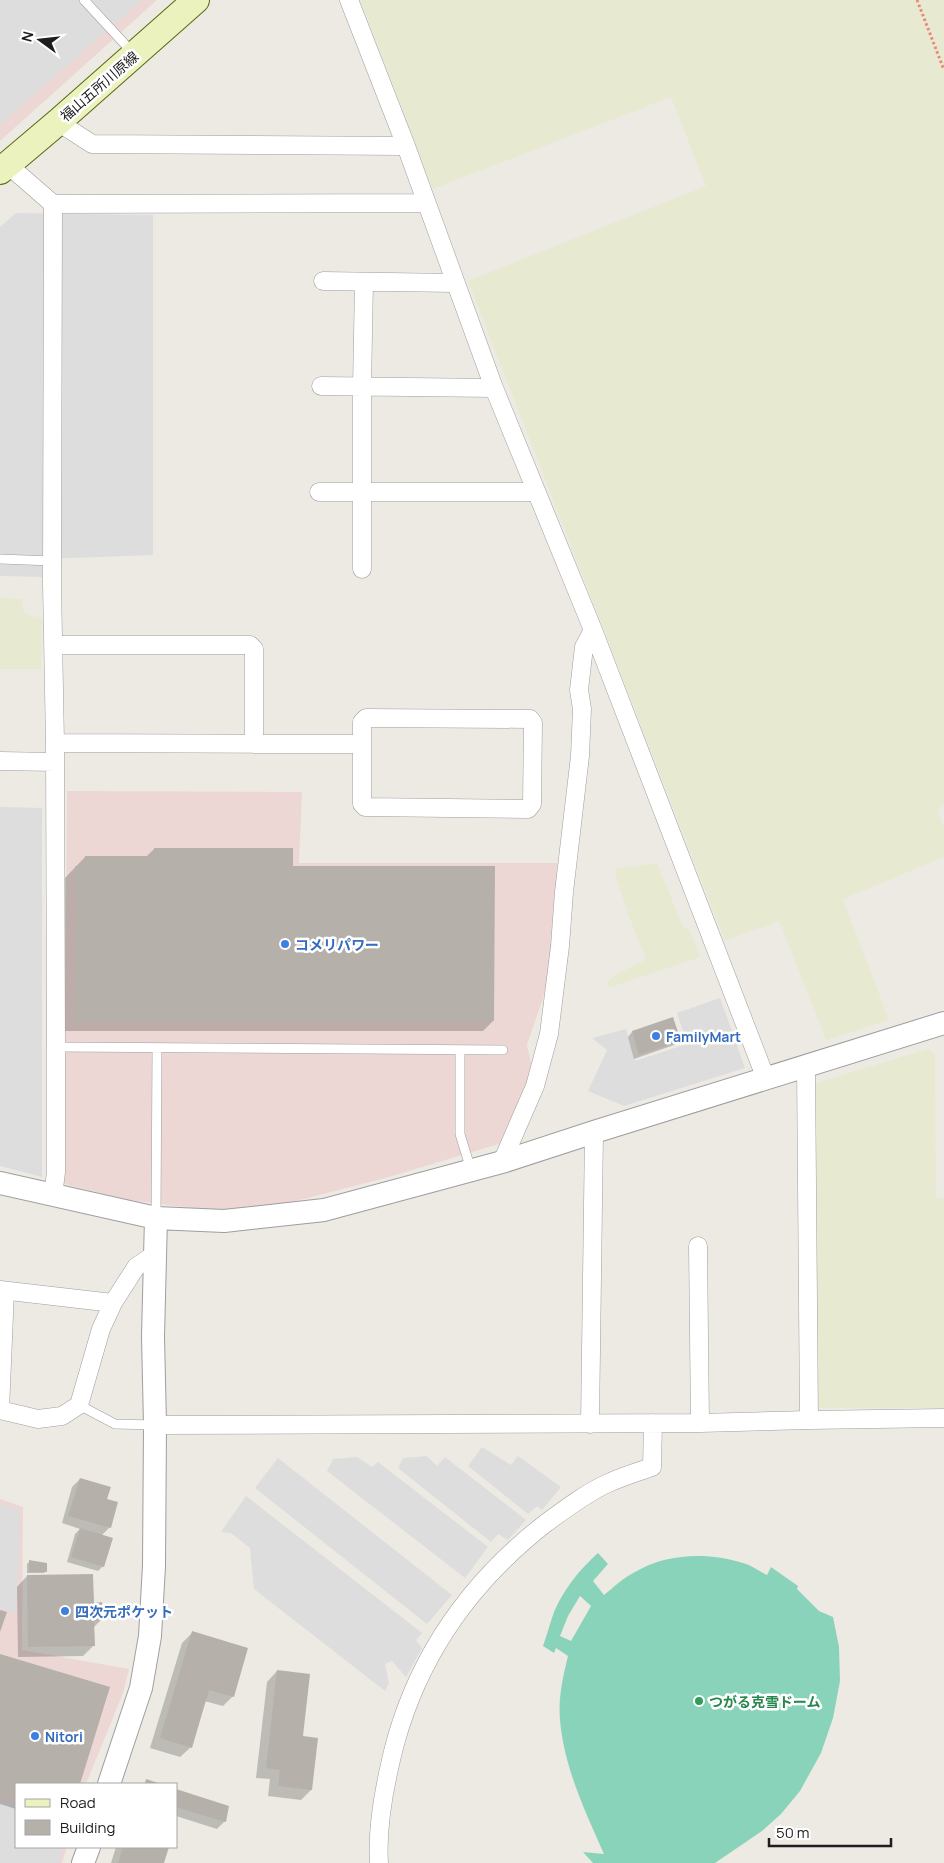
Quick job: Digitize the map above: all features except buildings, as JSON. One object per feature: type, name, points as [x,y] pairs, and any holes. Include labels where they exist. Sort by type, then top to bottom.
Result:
[{"type":"main road","name":"福山五所川原線","points":[[4,167],[196,0]]},
{"type":"street","points":[[349,0],[406,146],[494,388],[592,630],[766,1079]]},
{"type":"street","points":[[58,122],[92,144],[406,146]]},
{"type":"street","points":[[4,167],[53,204],[426,203]]},
{"type":"street","points":[[53,204],[52,561],[56,762],[56,1172],[53,1196]]},
{"type":"street","points":[[323,281],[455,283]]},
{"type":"street","points":[[362,569],[364,282]]},
{"type":"street","points":[[320,386],[494,388]]},
{"type":"street","points":[[319,492],[536,492]]},
{"type":"street","points":[[502,1162],[535,1086],[549,1034],[580,756],[582,709],[579,690],[584,647],[592,630]]},
{"type":"street","points":[[54,645],[250,645],[254,649],[254,744]]},
{"type":"street","points":[[366,718],[530,719],[533,723],[532,804],[528,809],[365,807],[362,804],[362,744],[362,722],[366,718]]},
{"type":"street","points":[[55,743],[362,744]]},
{"type":"street","points":[[0,761],[56,762]]},
{"type":"street","points":[[0,1183],[156,1218],[224,1221],[324,1210],[502,1162],[944,1023]]},
{"type":"street","points":[[806,1067],[809,1420]]},
{"type":"street","points":[[590,1424],[594,1132]]},
{"type":"street","points":[[109,1783],[141,1688],[150,1636],[154,1566],[155,1425],[153,1336],[156,1218]]},
{"type":"street","points":[[698,1246],[700,1423]]},
{"type":"street","points":[[114,1303],[2,1290],[0,1410],[38,1419],[62,1416],[79,1405],[101,1329],[114,1303],[136,1267],[156,1254]]},
{"type":"street","points":[[155,1425],[590,1424],[944,1418]]},
{"type":"street","points":[[379,1863],[381,1807],[392,1755],[406,1706],[431,1653],[460,1609],[495,1568],[530,1536],[566,1508],[606,1484],[652,1467],[653,1423]]},
{"type":"street","points":[[83,1863],[88,1848]]},
{"type":"lane","points":[[84,0],[134,55]]},
{"type":"lane","points":[[0,560],[52,561]]},
{"type":"lane","points":[[56,1047],[503,1050]]},
{"type":"lane","points":[[156,1218],[157,1048]]},
{"type":"lane","points":[[460,1050],[460,1134],[471,1170]]},
{"type":"lane","points":[[79,1405],[115,1424],[155,1425]]},
{"type":"path","points":[[917,0],[944,70]]},
{"type":"shaded area","points":[[0,0],[157,0],[0,141]]},
{"type":"shaded area","points":[[0,0],[142,0],[0,124]]},
{"type":"shaded area","points":[[16,213],[153,215],[153,555],[43,559],[42,577],[0,576],[0,227]]},
{"type":"shaded area","points":[[67,791],[302,792],[299,863],[557,863],[551,974],[527,1045],[533,1072],[524,1088],[517,1114],[502,1143],[389,1177],[308,1198],[282,1204],[247,1208],[210,1210],[130,1200],[64,1184]]},
{"type":"shaded area","points":[[0,807],[42,808],[42,1177],[0,1166]]},
{"type":"shaded area","points":[[720,998],[745,1068],[624,1106],[588,1091],[607,1050],[592,1038],[626,1029],[635,1061],[687,1044],[677,1013]]},
{"type":"shaded area","points":[[482,1447],[511,1465],[518,1456],[561,1487],[542,1510],[537,1506],[528,1514],[468,1466]]},
{"type":"shaded area","points":[[427,1456],[437,1466],[445,1457],[526,1520],[508,1540],[498,1534],[491,1542],[398,1468],[403,1458]]},
{"type":"shaded area","points":[[357,1457],[372,1467],[378,1462],[488,1547],[465,1578],[327,1471],[333,1459]]},
{"type":"shaded area","points":[[278,1458],[452,1595],[427,1624],[255,1488]]},
{"type":"shaded area","points":[[246,1496],[422,1633],[416,1640],[422,1648],[406,1677],[392,1661],[385,1664],[389,1683],[385,1691],[254,1589],[250,1548],[231,1533],[221,1532]]},
{"type":"shaded area","points":[[0,1499],[23,1507],[22,1650],[129,1669],[123,1693],[86,1783],[15,1783],[15,1848],[67,1848],[62,1863],[0,1863]]},
{"type":"shaded area","points":[[0,1504],[20,1510],[17,1614],[0,1608]]},
{"type":"shaded area","points":[[0,1798],[15,1803],[15,1848],[63,1848],[59,1863],[0,1863]]},
{"type":"green space","points":[[360,0],[944,0],[944,806],[937,809],[944,828],[944,857],[843,899],[889,1020],[826,1040],[779,921],[725,941],[468,281],[706,186],[671,97],[433,189]]},
{"type":"green space","points":[[0,598],[22,599],[23,610],[26,614],[42,618],[41,669],[0,669]]},
{"type":"green space","points":[[657,863],[683,927],[690,930],[700,957],[610,987],[606,983],[617,974],[646,959],[628,914],[615,869]]},
{"type":"green space","points":[[928,1049],[935,1055],[936,1198],[944,1198],[944,1408],[818,1408],[816,1083]]},
{"type":"green space","name":"つがる克雪ドーム","points":[[598,1553],[608,1564],[593,1581],[604,1595],[635,1572],[660,1561],[674,1558],[702,1556],[730,1559],[749,1565],[767,1575],[771,1567],[798,1586],[797,1589],[819,1611],[833,1617],[839,1647],[840,1681],[833,1718],[821,1753],[800,1791],[781,1814],[762,1831],[715,1863],[593,1863],[583,1852],[604,1854],[576,1788],[562,1737],[560,1695],[568,1656],[556,1648],[554,1653],[543,1646],[554,1612],[562,1595]],"holes":[[[580,1596],[591,1606],[571,1641],[560,1636],[568,1616]]]},
{"type":"place","name":"コメリパワー","points":[[285,944]]},
{"type":"place","name":"FamilyMart","points":[[656,1036]]},
{"type":"place","name":"四次元ポケット","points":[[65,1611]]},
{"type":"place","name":"つがる克雪ドーム","points":[[699,1701]]},
{"type":"place","name":"Nitori","points":[[35,1736]]}]
